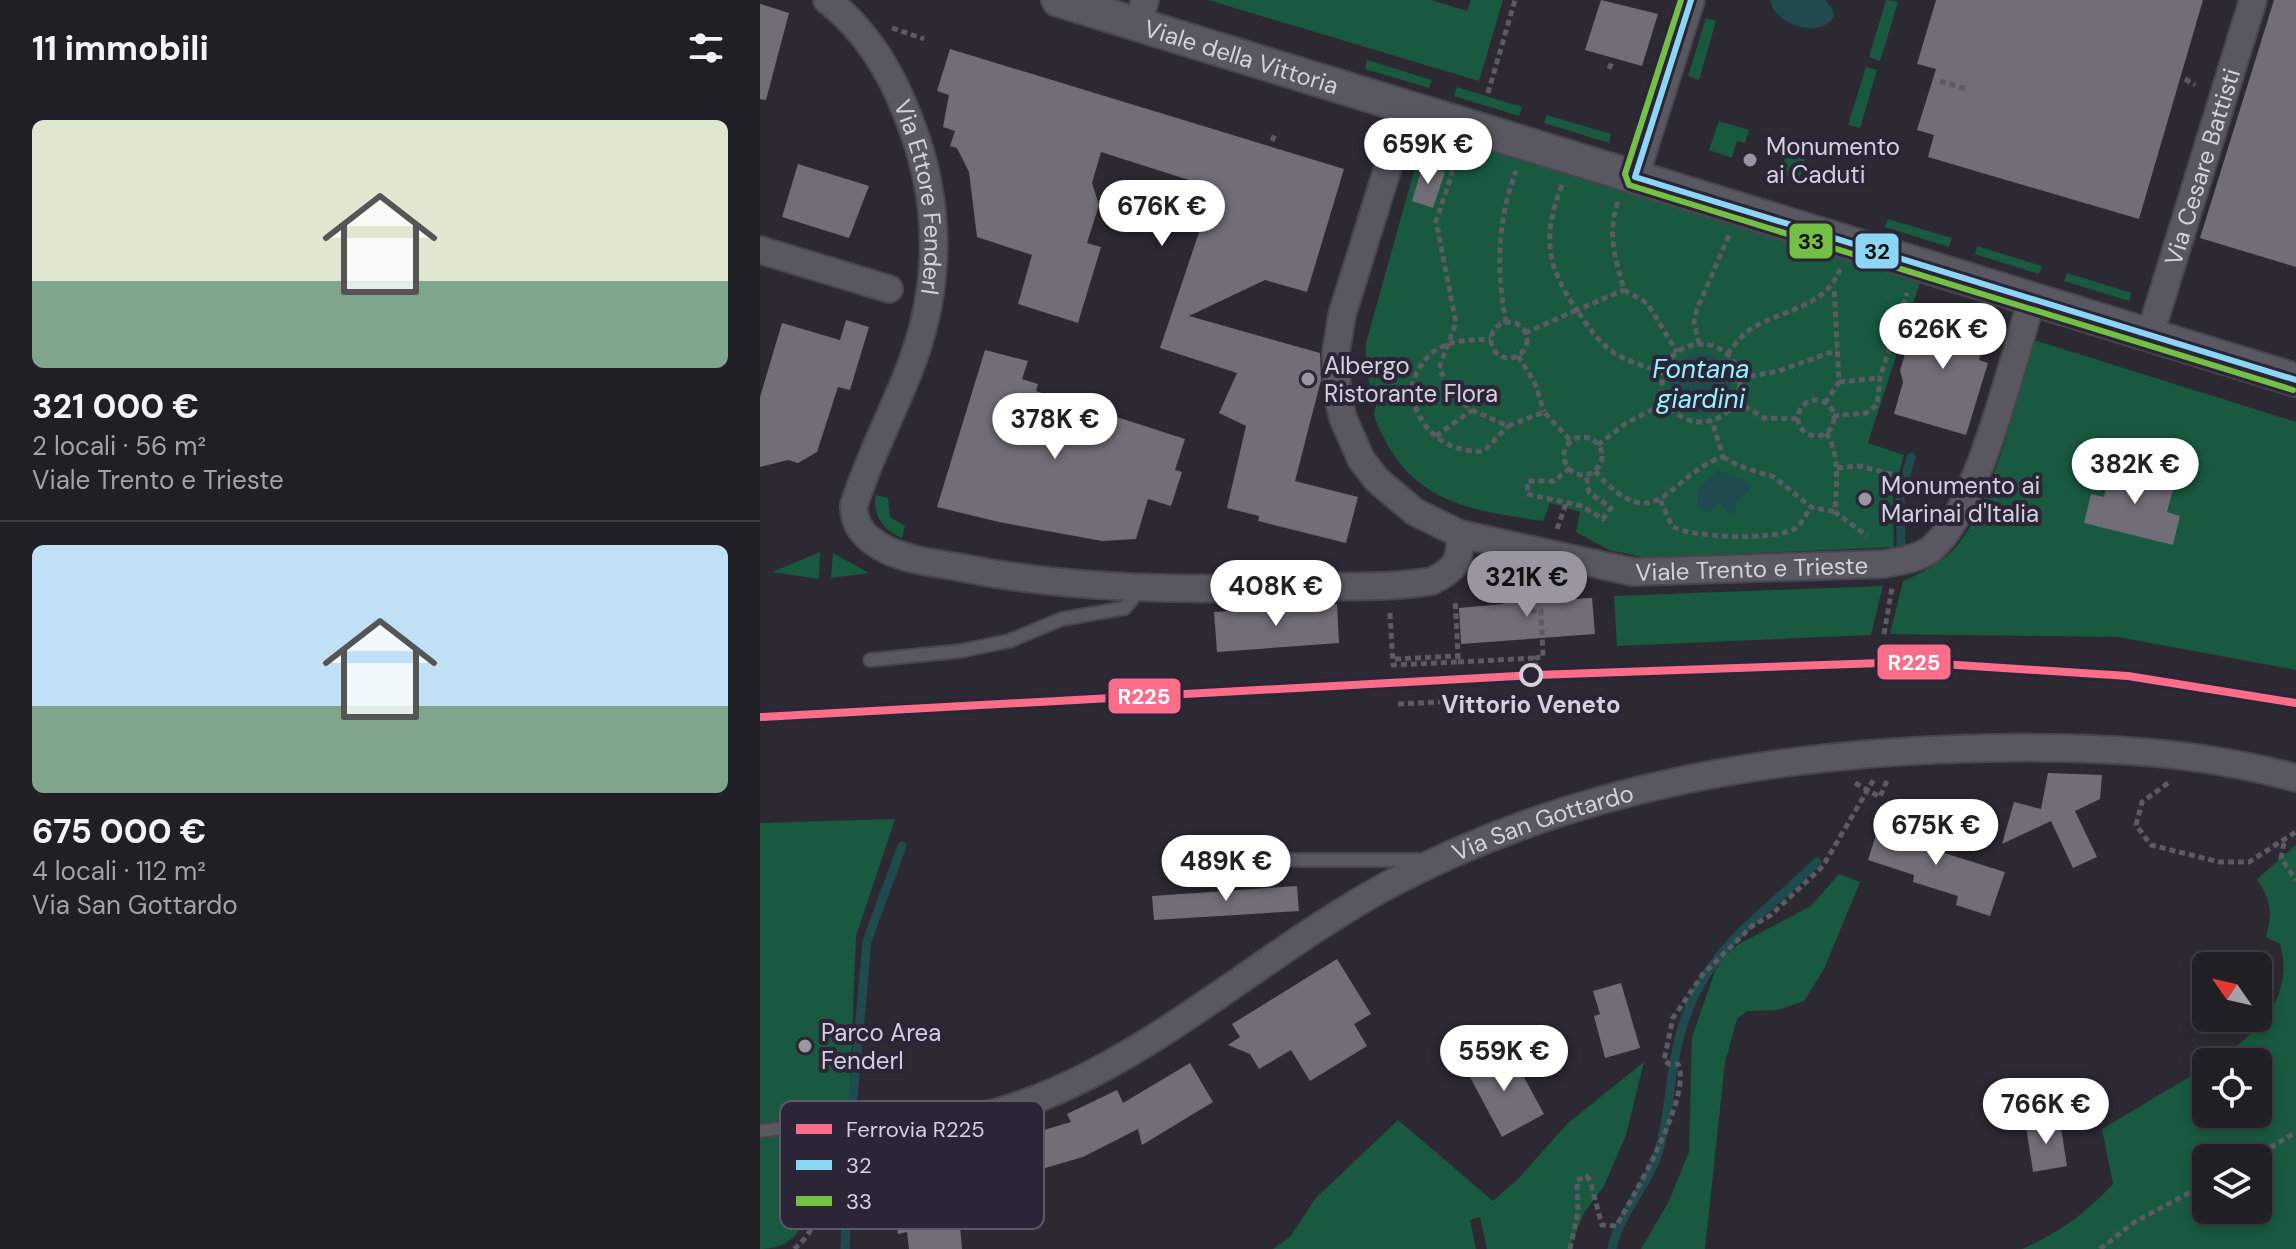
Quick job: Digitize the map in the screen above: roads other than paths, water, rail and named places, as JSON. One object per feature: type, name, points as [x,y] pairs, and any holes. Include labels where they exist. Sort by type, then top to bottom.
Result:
[{"type":"street","name":"Via Ettore Fenderl","points":[[827,0],[870,43],[902,100],[923,156],[936,250],[926,318],[913,359],[854,505],[853,517],[864,535],[888,551],[906,557],[1002,576],[1133,588]]},
{"type":"street","name":"Viale della Vittoria","points":[[1058,0],[1142,12],[1407,106],[1627,189],[2032,299],[2296,380]]},
{"type":"street","points":[[1627,189],[1691,0]]},
{"type":"street","name":"Via Cesare Battisti","points":[[2150,335],[2253,0]]},
{"type":"street","name":"Viale Trento e Trieste","points":[[1407,106],[1342,315],[1336,352],[1337,395],[1351,440],[1376,479],[1415,512],[1460,534],[1633,572],[1884,564],[1928,552],[1955,524],[1973,487],[2032,299]]},
{"type":"street","points":[[760,250],[889,289]]},
{"type":"street","points":[[1133,588],[1389,585],[1432,581],[1453,571],[1460,557],[1460,534]]},
{"type":"street","name":"Via San Gottardo","points":[[1026,1101],[1050,1094],[1133,1050],[1389,884],[1440,860],[1573,808],[1687,776],[1800,759],[1933,749],[2095,749],[2198,757],[2296,778]]},
{"type":"lane","points":[[870,660],[960,651],[1009,641],[1062,619],[1125,608],[1133,598],[1133,588]]},
{"type":"lane","points":[[1216,860],[1440,860]]},
{"type":"lane","points":[[760,1131],[780,1129]]},
{"type":"water","points":[[1770,0],[1825,0],[1832,8],[1834,17],[1818,28],[1798,26],[1780,16]]},
{"type":"water","name":"Fontana giardini","points":[[1701,354],[1722,363],[1731,384],[1722,405],[1701,414],[1680,405],[1671,384],[1680,363]]},
{"type":"water","points":[[1718,471],[1748,482],[1750,490],[1736,503],[1736,515],[1729,514],[1720,503],[1708,512],[1697,507],[1699,486]]},
{"type":"waterway","points":[[1901,545],[1900,497],[1911,457]]},
{"type":"waterway","points":[[853,1098],[867,941],[902,846]]},
{"type":"waterway","points":[[1612,1249],[1620,1225],[1657,1156],[1665,1127],[1680,1035],[1703,980],[1735,938],[1817,862]]},
{"type":"waterway","points":[[845,1249],[846,1229]]},
{"type":"rail line","name":"R225","points":[[760,717],[1536,675],[1911,662],[2128,676],[2296,703]]},
{"type":"place","name":"Monumento ai Caduti","points":[[1750,160]]},
{"type":"place","name":"Albergo Ristorante Flora","points":[[1308,379]]},
{"type":"place","name":"Monumento ai Marinai d'Italia","points":[[1865,499]]},
{"type":"place","name":"Vittorio Veneto","points":[[1531,675]]},
{"type":"place","name":"Parco Area Fenderl","points":[[805,1046]]}]
